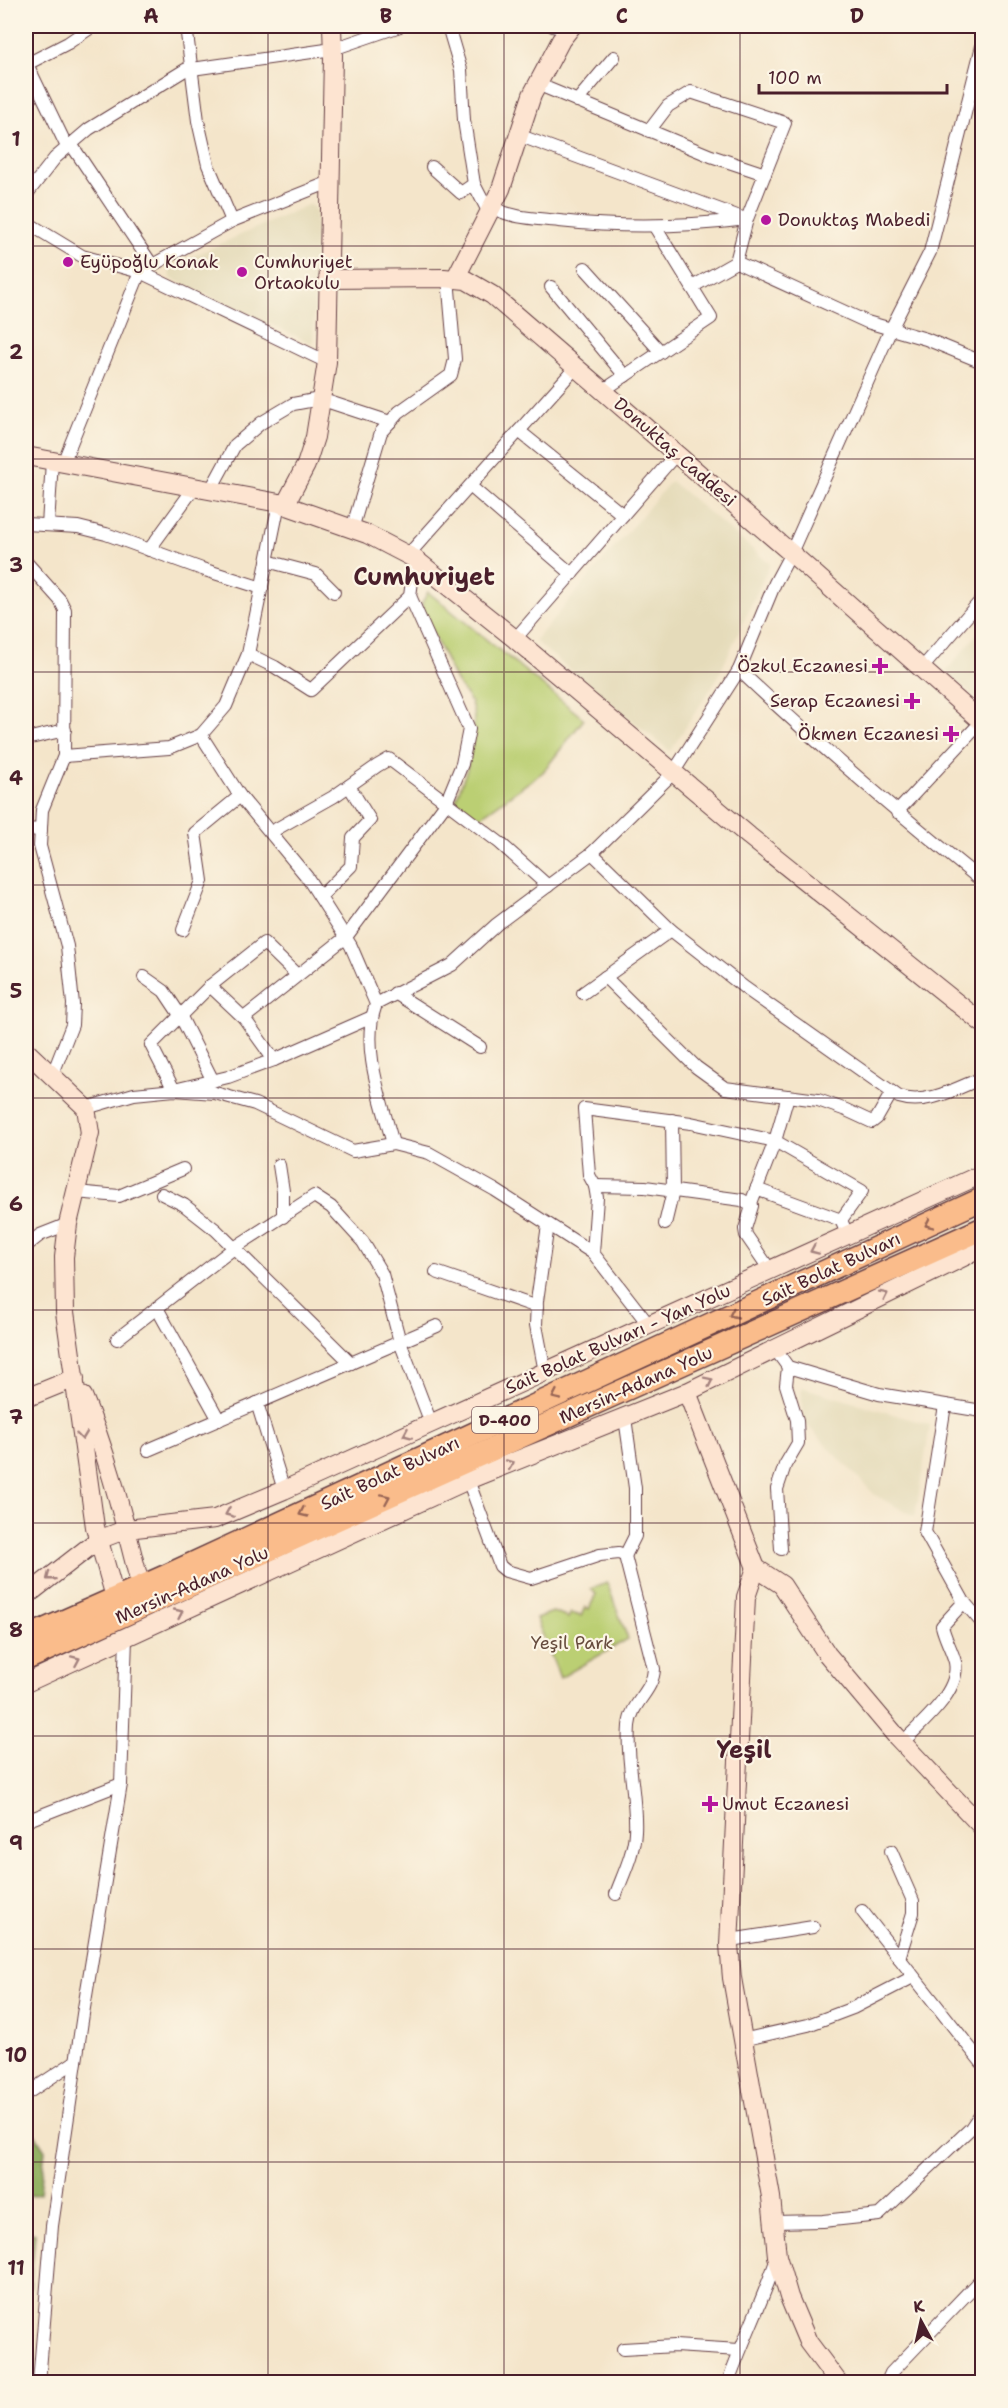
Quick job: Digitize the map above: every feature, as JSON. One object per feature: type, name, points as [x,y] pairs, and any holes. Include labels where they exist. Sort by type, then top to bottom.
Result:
[{"type":"highway","name":"Sait Bolat Bulvarı","points":[[146,1606],[982,1199]]},
{"type":"highway","name":"Mersin-Adana Yolu","points":[[26,1659],[982,1229]]},
{"type":"highway","name":"D-400","points":[[26,1638],[120,1618]]},
{"type":"street","points":[[93,26],[68,44],[26,63],[69,146],[152,265]]},
{"type":"street","points":[[186,26],[198,122],[208,165],[232,221]]},
{"type":"street","points":[[64,756],[169,748],[201,735],[226,706],[248,654],[267,561],[282,504],[306,465],[315,436],[327,362],[332,26]]},
{"type":"street","points":[[26,195],[55,158],[89,129],[185,70],[333,49],[400,26]]},
{"type":"street","points":[[448,26],[461,70],[474,184],[490,211],[514,218],[601,226],[695,226],[747,219]]},
{"type":"street","points":[[352,529],[381,432],[399,412],[451,375],[455,359],[452,279],[501,189],[537,84],[565,27]]},
{"type":"street","points":[[376,1004],[452,965],[497,924],[592,853],[673,773],[739,670],[775,583],[791,553],[891,329],[930,252],[982,46]]},
{"type":"street","points":[[577,100],[614,57]]},
{"type":"street","points":[[537,84],[711,156],[765,174]]},
{"type":"street","points":[[649,131],[668,106],[692,92],[785,123],[747,219],[736,262],[692,287]]},
{"type":"street","points":[[518,135],[747,219]]},
{"type":"street","points":[[432,167],[462,193],[474,184]]},
{"type":"street","points":[[48,525],[57,462],[140,272],[232,221],[330,182]]},
{"type":"street","points":[[26,222],[82,256],[140,272],[327,362]]},
{"type":"street","points":[[604,390],[711,318],[655,227]]},
{"type":"street","points":[[736,262],[867,322],[926,339],[982,362]]},
{"type":"street","points":[[585,268],[661,352]]},
{"type":"street","name":"Donuktaş Caddesi","points":[[328,279],[466,280],[492,295],[923,667],[982,722]]},
{"type":"street","points":[[552,287],[625,376]]},
{"type":"street","points":[[244,1018],[346,937],[446,803],[462,764],[469,729],[410,596],[412,557],[470,486],[577,366]]},
{"type":"street","points":[[149,550],[202,489],[235,445],[261,423],[293,404],[320,399],[390,422]]},
{"type":"street","points":[[519,431],[623,515]]},
{"type":"street","points":[[515,639],[677,453]]},
{"type":"street","points":[[26,456],[282,504],[352,529],[412,557],[515,639],[673,773],[982,1023]]},
{"type":"street","points":[[470,486],[572,574]]},
{"type":"street","points":[[26,524],[78,527],[105,534],[262,588]]},
{"type":"street","points":[[267,561],[316,574],[334,592]]},
{"type":"street","points":[[26,562],[60,600],[65,610],[64,756],[42,810],[40,846],[53,902],[67,946],[74,1004],[72,1025],[52,1076]]},
{"type":"street","points":[[248,654],[275,667],[311,690],[410,596]]},
{"type":"street","points":[[923,667],[982,599]]},
{"type":"street","points":[[739,670],[799,727],[897,812],[982,880]]},
{"type":"street","points":[[897,812],[982,722]]},
{"type":"street","points":[[26,739],[65,730]]},
{"type":"street","points":[[201,735],[240,796],[307,877],[346,937],[376,1004],[372,1017],[371,1050],[393,1144]]},
{"type":"street","points":[[271,832],[349,786],[376,765],[389,759],[500,843],[548,886]]},
{"type":"street","points":[[320,897],[351,866],[353,838],[370,820],[349,786]]},
{"type":"street","points":[[183,930],[202,881],[195,833],[240,796]]},
{"type":"street","points":[[26,830],[41,830]]},
{"type":"street","points":[[592,853],[671,930],[745,988],[892,1092],[910,1100],[921,1100],[982,1078]]},
{"type":"street","points":[[583,993],[671,930]]},
{"type":"street","points":[[174,1090],[151,1045],[210,986],[264,943],[297,975]]},
{"type":"street","points":[[144,977],[164,992],[180,1015],[213,1081]]},
{"type":"street","points":[[605,977],[710,1078],[725,1088],[818,1100],[872,1122],[877,1118],[892,1092]]},
{"type":"street","points":[[210,986],[244,1018],[274,1060]]},
{"type":"street","points":[[395,993],[480,1047]]},
{"type":"street","points":[[86,1108],[134,1094],[174,1090],[213,1081],[274,1060],[372,1017]]},
{"type":"street","points":[[26,1051],[86,1108],[90,1133],[68,1224],[64,1257],[65,1312],[98,1540],[120,1618],[121,1784],[52,2226],[39,2382]]},
{"type":"street","points":[[174,1090],[215,1093],[255,1104],[353,1151],[393,1144],[429,1153],[495,1190],[593,1253],[649,1325]]},
{"type":"street","points":[[770,1270],[746,1235],[745,1229],[751,1203],[775,1141],[788,1096]]},
{"type":"street","points":[[593,1253],[597,1198],[595,1186],[589,1175],[584,1109],[672,1120],[775,1141],[862,1191],[844,1227],[756,1189]]},
{"type":"street","points":[[665,1224],[673,1191],[672,1120]]},
{"type":"street","points":[[279,1165],[283,1191],[283,1216]]},
{"type":"street","points":[[76,1192],[119,1196],[183,1169]]},
{"type":"street","name":"Sait Bolat Bulvarı - Yan Yolu","points":[[26,1596],[98,1540],[127,1529],[215,1519],[770,1270],[844,1227],[982,1174]]},
{"type":"street","points":[[595,1186],[645,1187],[751,1203]]},
{"type":"street","points":[[162,1194],[184,1205],[216,1230],[351,1363]]},
{"type":"street","points":[[117,1339],[234,1248],[314,1196],[331,1207],[363,1242],[382,1274],[400,1342],[431,1423]]},
{"type":"street","points":[[26,1246],[39,1235],[68,1224]]},
{"type":"street","points":[[545,1372],[536,1325],[548,1225]]},
{"type":"street","points":[[75,1378],[98,1433],[127,1529],[146,1606],[687,1392],[982,1248]]},
{"type":"street","points":[[436,1272],[537,1307]]},
{"type":"street","points":[[157,1308],[219,1420]]},
{"type":"street","points":[[148,1450],[437,1326]]},
{"type":"street","points":[[775,1349],[788,1367],[879,1394],[982,1411]]},
{"type":"street","points":[[781,1549],[777,1489],[785,1465],[798,1443],[796,1420],[786,1385],[788,1367]]},
{"type":"street","points":[[26,1398],[75,1378]]},
{"type":"street","points":[[687,1392],[756,1568],[782,1585],[827,1654],[902,1743],[980,1818]]},
{"type":"street","points":[[257,1403],[284,1490]]},
{"type":"street","points":[[945,1405],[924,1526],[925,1532],[964,1602],[982,1623]]},
{"type":"street","points":[[616,1894],[635,1833],[629,1725],[635,1705],[648,1693],[654,1680],[654,1669],[625,1556],[635,1536],[635,1488],[625,1418]]},
{"type":"street","points":[[468,1480],[500,1566],[506,1571],[531,1578],[600,1555],[619,1553],[625,1556]]},
{"type":"street","points":[[756,1568],[746,1597],[730,1940],[732,1978],[777,2256],[789,2297],[808,2342],[838,2382]]},
{"type":"street","points":[[902,1743],[952,1689],[956,1675],[955,1662],[942,1626],[964,1602]]},
{"type":"street","points":[[26,1683],[120,1618]]},
{"type":"street","points":[[26,1821],[121,1784]]},
{"type":"street","points":[[891,1851],[913,1907],[909,1931],[898,1958]]},
{"type":"street","points":[[862,1911],[982,2063]]},
{"type":"street","points":[[730,1940],[813,1927]]},
{"type":"street","points":[[742,2040],[808,2025],[854,2008],[913,1977]]},
{"type":"street","points":[[26,2094],[76,2061]]},
{"type":"street","points":[[773,2222],[823,2221],[879,2215],[971,2128],[982,2112]]},
{"type":"street","points":[[728,2382],[777,2256]]},
{"type":"street","points":[[887,2382],[891,2373],[982,2278]]},
{"type":"street","points":[[623,2349],[675,2346],[739,2350]]},
{"type":"shaded area","name":"Cumhuriyet Ortaokulu","points":[[310,204],[316,211],[313,344],[170,278],[169,267]]},
{"type":"shaded area","points":[[671,481],[770,564],[717,679],[670,751],[535,641]]},
{"type":"shaded area","points":[[982,628],[982,703],[946,672]]},
{"type":"shaded area","points":[[801,1387],[930,1425],[915,1517],[875,1495],[803,1421]]},
{"type":"green space","points":[[428,592],[584,719],[543,772],[477,819],[457,804],[456,799],[467,769],[473,741],[474,715],[471,702],[456,681],[423,613],[422,603]]},
{"type":"green space","name":"Yeşil Park","points":[[607,1583],[628,1639],[560,1678],[536,1618],[553,1612],[568,1618],[571,1613],[581,1616],[585,1607],[589,1609],[596,1594],[591,1589]]},
{"type":"green space","points":[[26,2128],[36,2136],[45,2150],[40,2193],[26,2197]]},
{"type":"green space","points":[[26,2231],[35,2234],[29,2293],[26,2293]]},
{"type":"place","name":"Donuktaş Mabedi","points":[[766,220]]},
{"type":"place","name":"Eyüpoğlu Konak","points":[[68,262]]},
{"type":"place","name":"Cumhuriyet Ortaokulu","points":[[242,272]]},
{"type":"place","name":"Özkul Eczanesi","points":[[880,666]]},
{"type":"place","name":"Serap Eczanesi","points":[[912,701]]},
{"type":"place","name":"Ökmen Eczanesi","points":[[951,734]]},
{"type":"place","name":"Umut Eczanesi","points":[[710,1804]]},
{"type":"district","name":"Cumhuriyet","points":[[424,577]]},
{"type":"district","name":"Yeşil","points":[[744,1750]]}]
